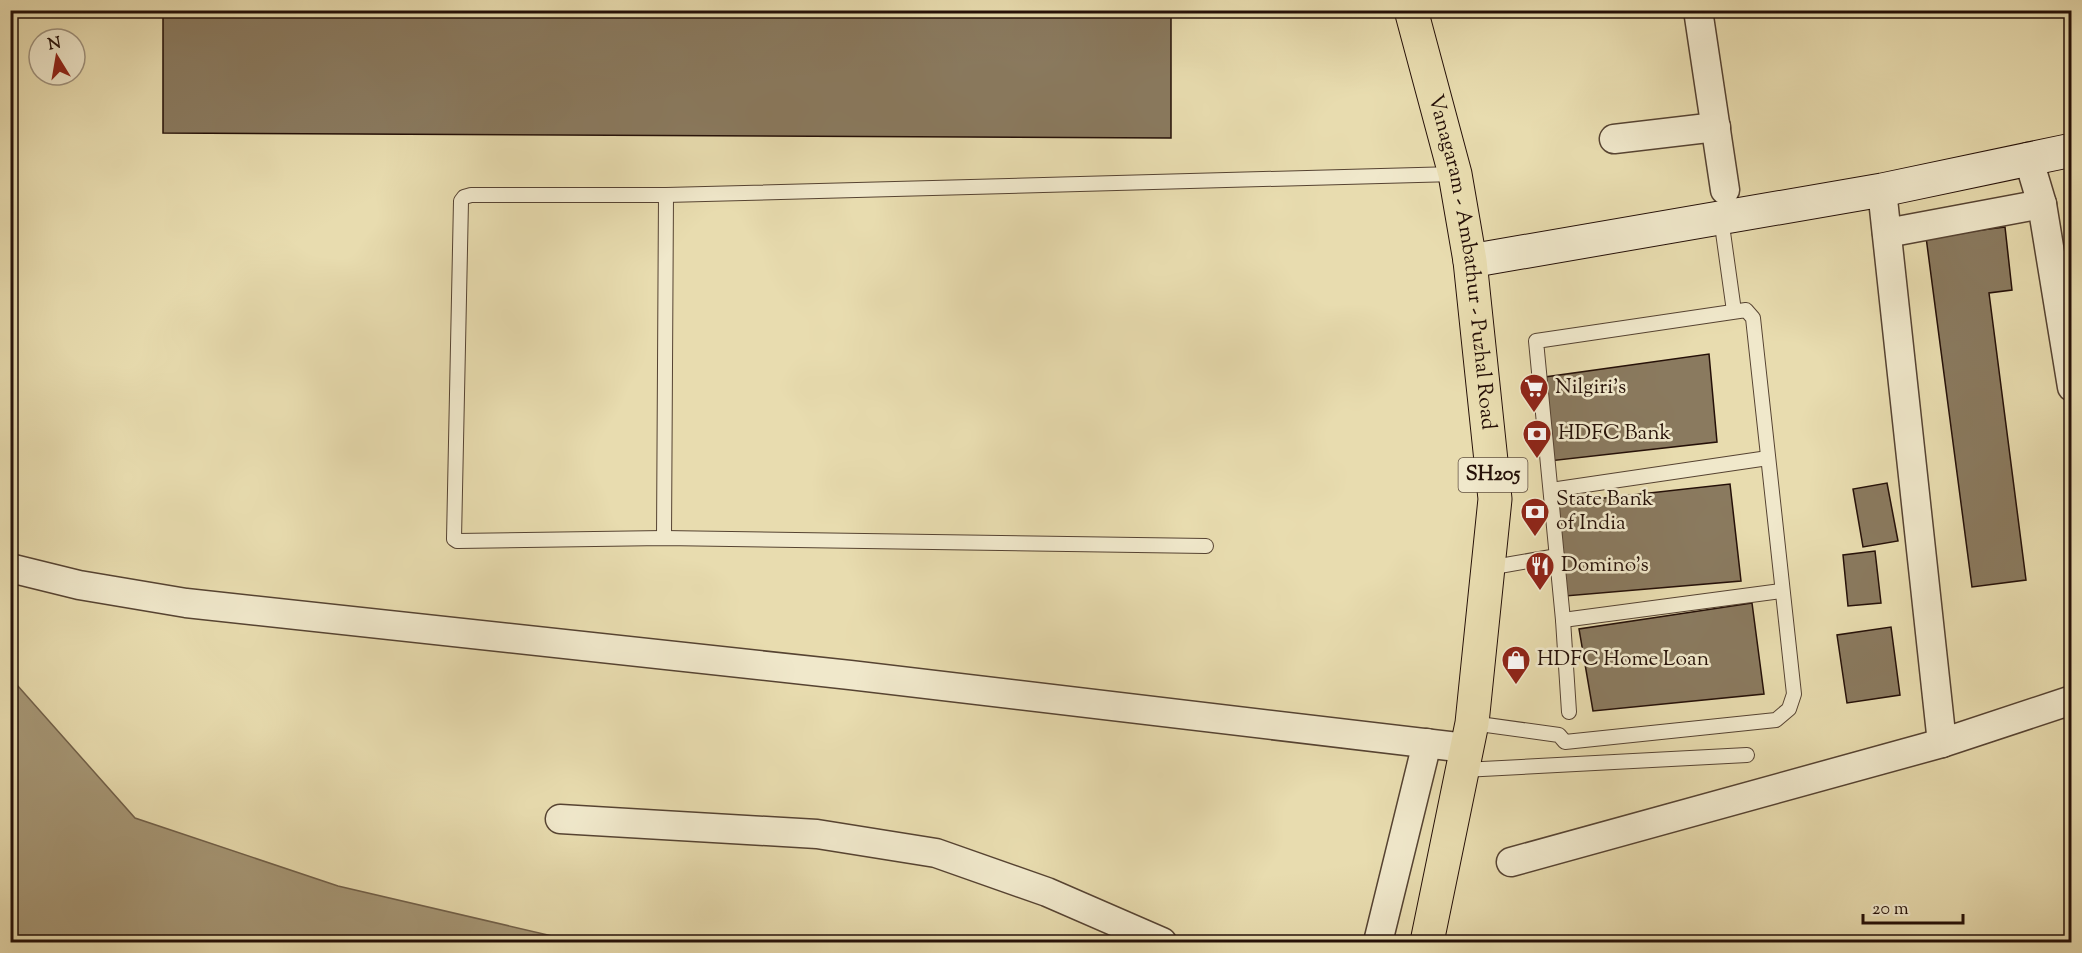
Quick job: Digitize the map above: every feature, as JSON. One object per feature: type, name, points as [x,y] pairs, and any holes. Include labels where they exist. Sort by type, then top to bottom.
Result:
[{"type":"main road","name":"Vanagaram - Ambathur - Puzhal Road","points":[[1411,10],[1455,174],[1470,261],[1495,500],[1466,747],[1427,942]]},
{"type":"street","points":[[1698,10],[1716,127],[1723,204]]},
{"type":"street","points":[[1614,139],[1716,127]]},
{"type":"street","points":[[1470,261],[1723,204],[1882,190],[2028,157],[2072,150]]},
{"type":"street","points":[[2028,157],[2042,204],[2072,387]]},
{"type":"street","points":[[1882,190],[1942,743]]},
{"type":"street","points":[[1887,233],[2042,204]]},
{"type":"street","points":[[10,568],[79,585],[186,603],[850,675],[1466,747]]},
{"type":"street","points":[[1511,862],[1942,743],[2072,700]]},
{"type":"street","points":[[1378,942],[1427,743]]},
{"type":"street","points":[[560,819],[817,834],[936,853],[1047,892],[1162,942]]},
{"type":"lane","points":[[1206,546],[664,538],[454,539],[461,201],[464,197],[666,195],[1455,174]]},
{"type":"lane","points":[[664,538],[666,195]]},
{"type":"lane","points":[[1723,204],[1734,311]]},
{"type":"lane","points":[[1466,747],[1559,735],[1565,742],[1776,720],[1789,709],[1794,694],[1753,318],[1746,310],[1536,341],[1563,620],[1569,712]]},
{"type":"lane","points":[[1551,490],[1768,458]]},
{"type":"lane","points":[[1488,568],[1557,556]]},
{"type":"lane","points":[[1563,620],[1781,591]]},
{"type":"lane","points":[[1466,747],[1747,755]]},
{"type":"shaded area","points":[[17,685],[135,818],[338,886],[578,942],[11,942],[10,686]]},
{"type":"building","points":[[163,10],[1171,10],[1171,138],[163,133]]},
{"type":"building","points":[[2005,227],[2012,290],[1989,293],[2026,580],[1972,587],[1926,237]]},
{"type":"building","points":[[1709,354],[1717,442],[1549,461],[1538,378]]},
{"type":"building","points":[[1887,483],[1898,541],[1863,547],[1853,489]]},
{"type":"building","points":[[1730,484],[1741,581],[1565,596],[1551,504]]},
{"type":"building","points":[[1875,551],[1881,603],[1848,606],[1843,555]]},
{"type":"building","points":[[1752,603],[1764,694],[1593,711],[1579,629]]},
{"type":"building","points":[[1891,627],[1900,695],[1847,703],[1837,635]]},
{"type":"place","name":"Nilgiri's","points":[[1534,414]]},
{"type":"place","name":"HDFC Bank","points":[[1537,460]]},
{"type":"place","name":"State Bank of India","points":[[1535,538]]},
{"type":"place","name":"Domino's","points":[[1540,592]]},
{"type":"place","name":"HDFC Home Loan","points":[[1516,686]]}]
